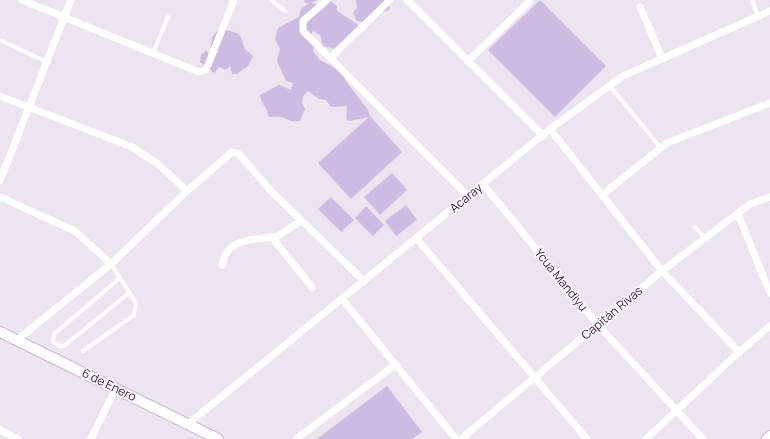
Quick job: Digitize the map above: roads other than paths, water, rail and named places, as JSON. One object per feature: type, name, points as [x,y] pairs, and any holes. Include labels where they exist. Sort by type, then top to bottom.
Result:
[{"type":"main road","name":"6 de Enero","points":[[0,332],[218,439]]},
{"type":"main road","points":[[767,439],[770,436]]},
{"type":"street","points":[[22,0],[199,72],[206,70],[234,0]]},
{"type":"street","points":[[0,181],[71,0]]},
{"type":"street","points":[[328,0],[303,21],[301,27],[303,32],[468,196]]},
{"type":"street","points":[[330,58],[390,0]]},
{"type":"street","points":[[407,0],[542,136]]},
{"type":"street","points":[[468,61],[529,2]]},
{"type":"street","points":[[640,6],[662,58]]},
{"type":"street","name":"Acaray","points":[[188,424],[550,129],[623,76],[770,11]]},
{"type":"street","points":[[0,96],[132,148],[158,164],[187,191]]},
{"type":"street","points":[[602,196],[660,147],[680,136],[770,103]]},
{"type":"street","points":[[550,129],[662,271],[739,352]]},
{"type":"street","points":[[17,340],[111,264],[187,191],[232,152],[239,154],[272,192],[364,281]]},
{"type":"street","name":"Ycua Mandiyu","points":[[483,184],[598,325],[703,439]]},
{"type":"street","name":"Capitán Rivas","points":[[461,439],[662,271],[750,204],[770,197]]},
{"type":"street","points":[[0,198],[75,231],[111,264]]},
{"type":"street","points":[[738,214],[770,293]]},
{"type":"street","points":[[222,265],[226,251],[234,245],[246,241],[274,237],[301,221]]},
{"type":"street","points":[[274,237],[274,240],[312,287]]},
{"type":"street","points":[[416,238],[587,439]]},
{"type":"street","points":[[342,299],[456,439]]},
{"type":"street","points":[[646,439],[739,352],[770,326]]},
{"type":"street","points":[[296,439],[394,365]]},
{"type":"street","points":[[91,439],[116,388]]},
{"type":"street","points":[[0,430],[18,439]]},
{"type":"lane","points":[[271,0],[285,11]]},
{"type":"lane","points":[[752,0],[758,16]]},
{"type":"lane","points":[[153,53],[168,18]]},
{"type":"lane","points":[[0,40],[47,62]]},
{"type":"lane","points":[[610,86],[660,147]]},
{"type":"lane","points":[[695,227],[705,238]]},
{"type":"lane","points":[[83,351],[134,315],[136,303],[111,264]]},
{"type":"lane","points":[[120,278],[54,334],[53,342],[64,346],[129,293]]}]
